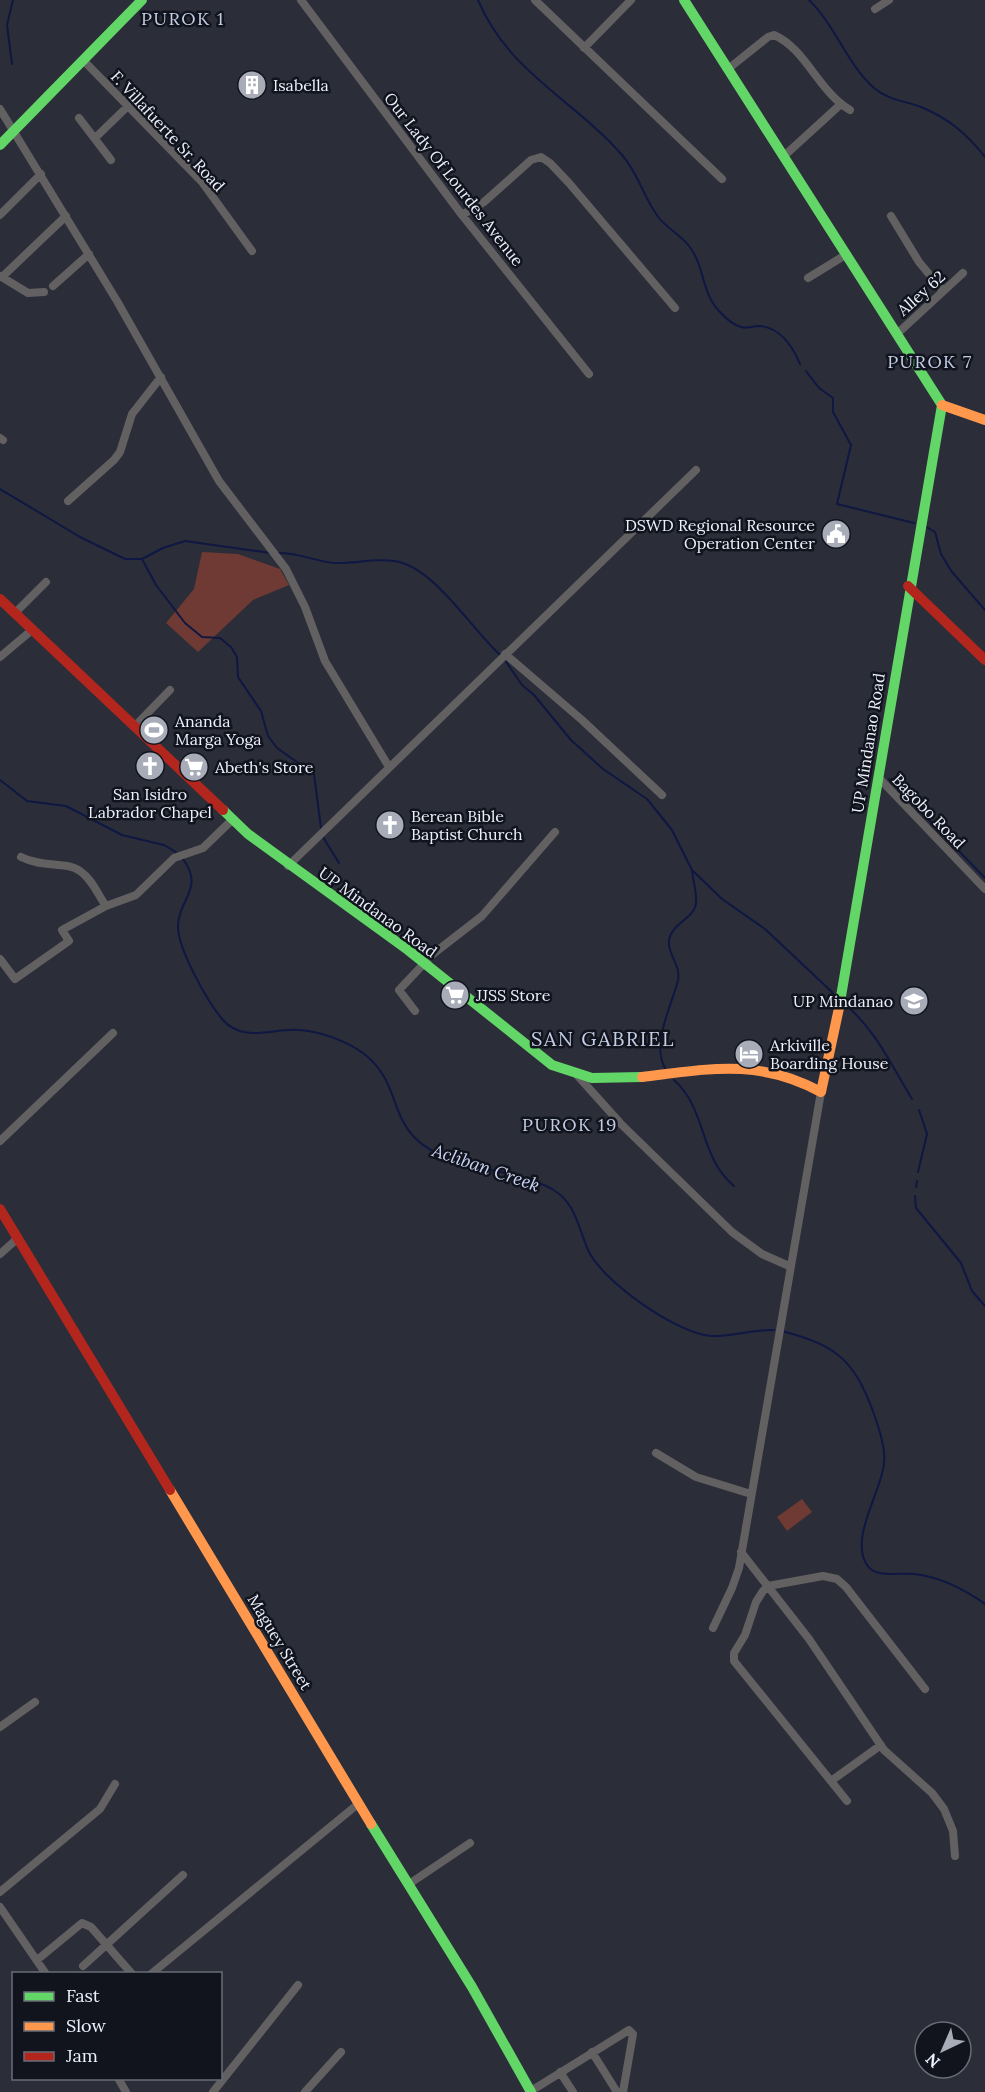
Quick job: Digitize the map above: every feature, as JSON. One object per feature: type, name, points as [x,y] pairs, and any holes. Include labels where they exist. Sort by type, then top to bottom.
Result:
[{"type":"street","points":[[0,145],[142,0]]},
{"type":"street","name":"Our Lady Of Lourdes Avenue","points":[[301,0],[462,214],[589,374]]},
{"type":"street","points":[[534,0],[722,179]]},
{"type":"street","points":[[684,0],[942,405],[985,420]]},
{"type":"street","points":[[875,9],[889,0]]},
{"type":"street","points":[[584,48],[626,2]]},
{"type":"street","points":[[728,69],[768,37],[774,35],[789,44],[841,104],[850,110]]},
{"type":"street","name":"F. Villafuerte Sr. Road","points":[[83,60],[202,183],[252,251]]},
{"type":"street","points":[[783,156],[841,104]]},
{"type":"street","points":[[95,138],[128,106]]},
{"type":"street","points":[[0,109],[89,254],[219,481],[286,569],[305,607],[325,661],[389,767]]},
{"type":"street","points":[[79,118],[111,160]]},
{"type":"street","points":[[462,214],[475,209],[531,160],[541,157],[569,183],[675,308]]},
{"type":"street","points":[[0,215],[41,174]]},
{"type":"street","points":[[44,292],[28,293],[1,277],[66,216]]},
{"type":"street","points":[[891,216],[919,262],[943,291]]},
{"type":"street","points":[[52,286],[89,254]]},
{"type":"street","points":[[808,279],[847,254]]},
{"type":"street","name":"Alley 62","points":[[898,333],[963,273]]},
{"type":"street","points":[[68,501],[120,452],[132,414],[160,377]]},
{"type":"street","name":"UP Mindanao Road","points":[[0,599],[232,820],[288,866],[424,963],[552,1065],[577,1075],[634,1077],[739,1067],[766,1072],[822,1089],[878,777],[909,582],[942,405]]},
{"type":"street","points":[[288,866],[696,470]]},
{"type":"street","points":[[15,613],[46,582]]},
{"type":"street","points":[[909,582],[985,660]]},
{"type":"street","points":[[928,601],[985,650]]},
{"type":"street","points":[[0,657],[32,630]]},
{"type":"street","points":[[505,654],[582,720],[662,795]]},
{"type":"street","points":[[134,727],[170,690]]},
{"type":"street","name":"Bagobo Road","points":[[878,777],[985,889]]},
{"type":"street","points":[[0,959],[15,979],[69,941],[62,930],[106,906],[136,896],[174,858],[203,848],[232,820]]},
{"type":"street","points":[[415,1011],[399,990],[424,963],[482,916],[555,832]]},
{"type":"street","points":[[21,857],[37,864],[63,865],[79,870],[106,906]]},
{"type":"street","points":[[0,1141],[113,1033]]},
{"type":"street","points":[[577,1075],[621,1124],[732,1232],[762,1254],[789,1266]]},
{"type":"street","points":[[713,1628],[732,1588],[741,1552],[789,1266],[822,1089]]},
{"type":"street","name":"Maguey Street","points":[[0,1209],[358,1804],[409,1884],[531,2092]]},
{"type":"street","points":[[0,1254],[18,1238]]},
{"type":"street","points":[[656,1453],[696,1477],[751,1494]]},
{"type":"street","points":[[741,1552],[809,1640],[892,1760],[932,1793],[944,1809],[953,1831],[955,1856]]},
{"type":"street","points":[[847,1801],[734,1661],[734,1653],[746,1635],[756,1602],[768,1586],[823,1576],[837,1579],[867,1612],[925,1689]]},
{"type":"street","points":[[0,1727],[34,1702]]},
{"type":"street","points":[[831,1781],[881,1745]]},
{"type":"street","points":[[0,1892],[100,1809],[108,1801],[115,1784]]},
{"type":"street","points":[[153,1972],[358,1804]]},
{"type":"street","points":[[409,1884],[470,1843]]},
{"type":"street","points":[[83,1966],[183,1875]]},
{"type":"street","points":[[1,1910],[45,1972]]},
{"type":"street","points":[[37,1960],[82,1923],[91,1927],[130,1972]]},
{"type":"street","points":[[213,2092],[297,1985]]},
{"type":"street","points":[[531,2092],[627,2030],[632,2031],[623,2092]]},
{"type":"street","points":[[305,2092],[341,2052]]},
{"type":"street","points":[[592,2052],[617,2092]]},
{"type":"street","points":[[561,2072],[573,2092]]},
{"type":"shaded area","points":[[202,552],[238,554],[280,569],[289,585],[253,600],[198,652],[166,623],[194,589]]},
{"type":"shaded area","points":[[802,1499],[812,1512],[787,1531],[777,1517]]},
{"type":"waterway","points":[[12,64],[7,25],[13,0]]},
{"type":"waterway","points":[[478,0],[491,25],[524,66],[603,135],[628,162],[659,218],[686,242],[694,254],[709,296],[719,311],[738,326],[745,328],[759,326],[773,330],[785,339],[800,364]]},
{"type":"waterway","points":[[809,0],[827,21],[864,78],[874,88],[891,98],[921,107],[940,116],[964,134],[985,157]]},
{"type":"waterway","points":[[806,371],[819,388],[833,398],[833,412],[851,445],[837,504],[914,523]]},
{"type":"waterway","points":[[0,489],[80,537],[125,559],[142,559],[163,548],[185,541],[271,553]]},
{"type":"waterway","points":[[923,525],[935,532],[941,554],[952,572],[985,610]]},
{"type":"waterway","points":[[279,553],[334,563],[386,560],[409,565],[437,586],[499,654]]},
{"type":"waterway","points":[[142,559],[156,585],[185,623],[202,637],[220,638],[231,647],[237,657],[238,677],[261,711],[268,736],[277,748],[314,774],[321,828]]},
{"type":"waterway","points":[[505,660],[522,685],[534,695],[571,740],[603,769],[647,799],[672,830],[692,870],[722,899],[765,929],[833,993]]},
{"type":"waterway","points":[[889,779],[985,878]]},
{"type":"waterway","name":"Acliban Creek","points":[[0,780],[27,801],[66,806],[122,835],[164,845],[176,852]]},
{"type":"waterway","points":[[323,837],[339,863]]},
{"type":"waterway","name":"Acliban Creek","points":[[183,859],[192,878],[189,894],[179,917],[179,937],[188,962],[202,989],[223,1020],[231,1027],[249,1033],[289,1030],[315,1032],[341,1041],[363,1053],[382,1074],[406,1127],[414,1137],[427,1148],[443,1156],[518,1176],[552,1189],[571,1208],[588,1250],[596,1263],[624,1290],[661,1316],[696,1333],[711,1336],[774,1330]]},
{"type":"waterway","points":[[666,1070],[660,1049],[661,1037],[678,980],[669,940],[674,930],[695,908],[696,895],[692,870]]},
{"type":"waterway","points":[[845,1004],[874,1037],[912,1099]]},
{"type":"waterway","points":[[674,1080],[685,1092],[692,1105],[714,1161],[734,1186]]},
{"type":"waterway","points":[[918,1172],[927,1134],[919,1110]]},
{"type":"waterway","points":[[916,1187],[917,1181]]},
{"type":"waterway","points":[[915,1196],[916,1208],[961,1263],[972,1291],[985,1306]]},
{"type":"waterway","name":"Acliban Creek","points":[[782,1331],[817,1343],[842,1358],[859,1380],[874,1414],[882,1438],[884,1457],[882,1474],[864,1528],[862,1554],[867,1565],[876,1572],[914,1574],[943,1581],[969,1593],[985,1604]]},
{"type":"traffic: fast","points":[[0,145],[142,0]]},
{"type":"traffic: fast","points":[[684,0],[942,405]]},
{"type":"traffic: fast","points":[[839,1008],[942,405]]},
{"type":"traffic: fast","points":[[223,810],[248,834],[408,950],[552,1065],[592,1078],[642,1077]]},
{"type":"traffic: fast","points":[[371,1824],[472,1987],[531,2092]]},
{"type":"traffic: slow","points":[[942,405],[985,420]]},
{"type":"traffic: slow","points":[[642,1077],[711,1069],[754,1070],[798,1081],[821,1092],[839,1008]]},
{"type":"traffic: slow","points":[[170,1490],[371,1824]]},
{"type":"traffic: jam","points":[[908,586],[985,660]]},
{"type":"traffic: jam","points":[[0,599],[223,810]]},
{"type":"traffic: jam","points":[[0,1209],[170,1490]]},
{"type":"place","name":"Isabella","points":[[252,85]]},
{"type":"place","name":"DSWD Regional Resource Operation Center","points":[[836,534]]},
{"type":"place","name":"Ananda Marga Yoga","points":[[154,730]]},
{"type":"place","name":"San Isidro Labrador Chapel","points":[[150,766]]},
{"type":"place","name":"Abeth's Store","points":[[194,767]]},
{"type":"place","name":"Berean Bible Baptist Church","points":[[390,825]]},
{"type":"place","name":"JJSS Store","points":[[455,995]]},
{"type":"place","name":"UP Mindanao","points":[[914,1001]]},
{"type":"place","name":"Arkiville Boarding House","points":[[749,1054]]},
{"type":"district","name":"PUROK 1","points":[[183,19]]},
{"type":"district","name":"PUROK 7","points":[[930,362]]},
{"type":"district","name":"SAN GABRIEL","points":[[603,1039]]},
{"type":"district","name":"PUROK 19","points":[[570,1125]]}]
